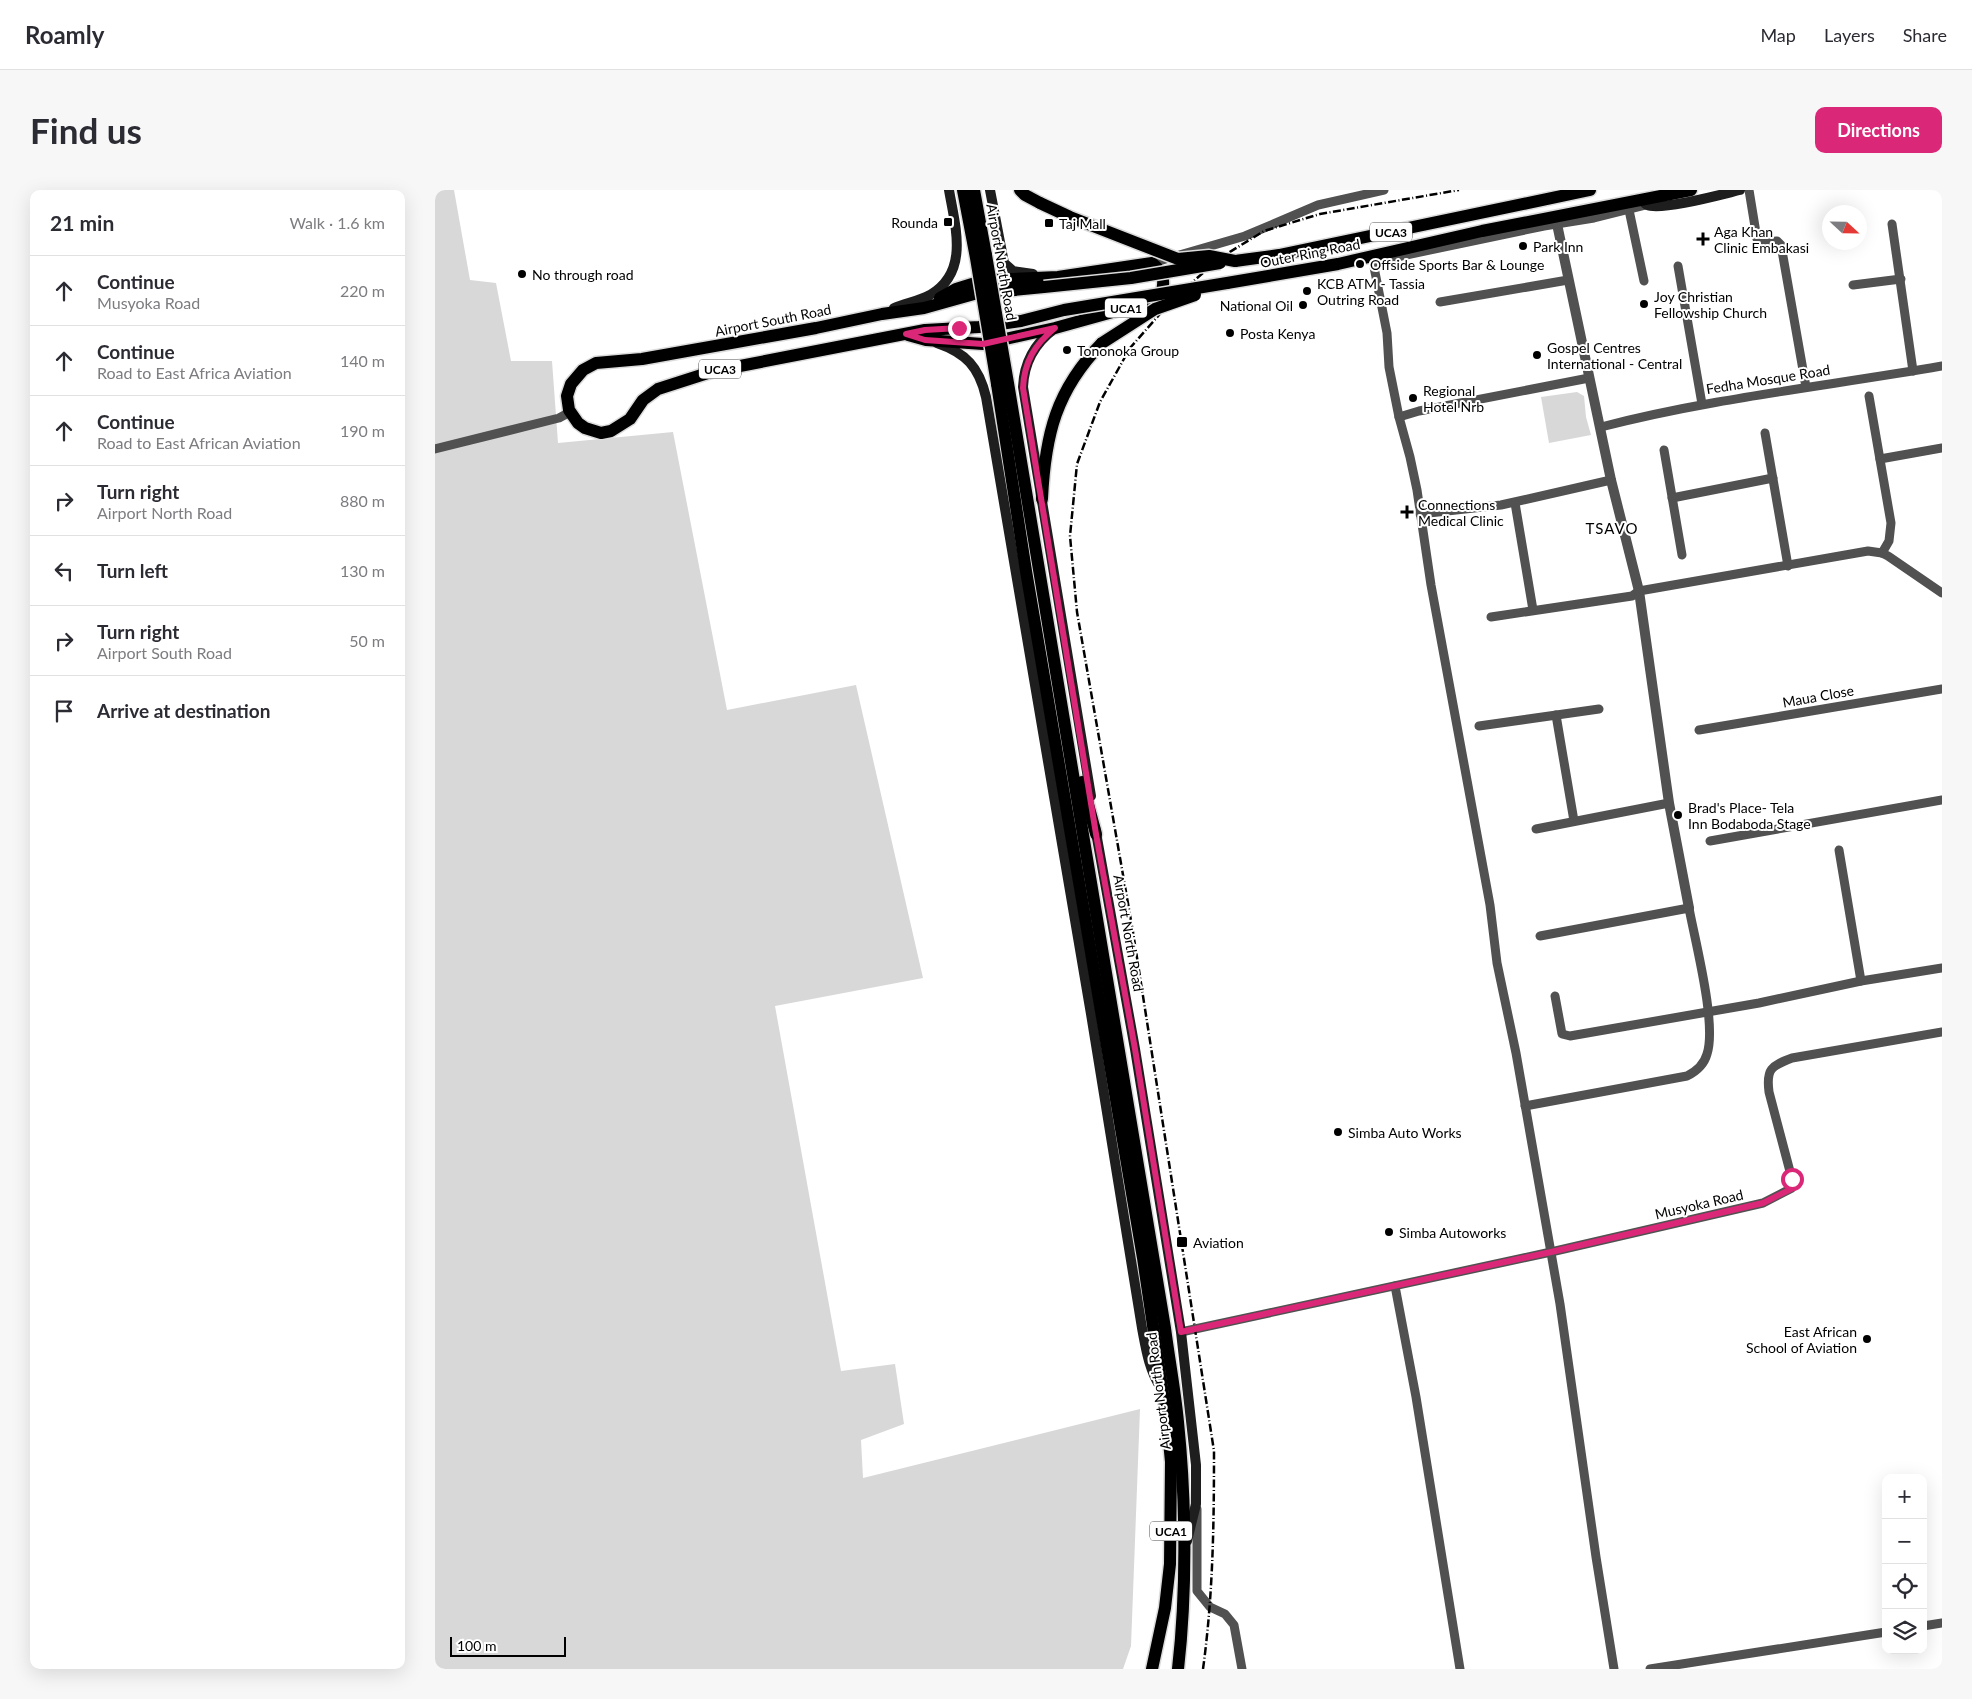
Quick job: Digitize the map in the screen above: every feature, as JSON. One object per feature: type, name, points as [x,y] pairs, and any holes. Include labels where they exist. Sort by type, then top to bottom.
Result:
[{"type":"main road","points":[[882,314],[928,296],[945,284],[952,273],[958,251],[949,190]]},
{"type":"main road","name":"Airport North Road","points":[[963,190],[977,258],[1032,569],[1064,725],[1165,1328],[1178,1421],[1182,1475],[1183,1554],[1178,1669]]},
{"type":"main road","name":"Airport North Road","points":[[974,190],[1032,569],[1143,1258],[1171,1462],[1171,1564],[1165,1608],[1151,1669]]},
{"type":"main road","name":"Airport North Road","points":[[991,190],[1004,263],[1013,271],[1058,277]]},
{"type":"main road","points":[[1020,190],[1025,195],[1070,217],[1179,259],[1209,256],[1235,261]]},
{"type":"main road","name":"Outer Ring Road","points":[[1017,290],[1131,278],[1279,255],[1591,190]]},
{"type":"main road","name":"Outer Ring Road","points":[[906,334],[942,328],[979,327],[1021,321],[1064,310],[1338,264],[1553,221],[1691,190]]},
{"type":"main road","name":"UCA3","points":[[1643,202],[1656,206],[1692,201],[1740,190]]},
{"type":"main road","points":[[924,308],[972,282],[1058,277],[1152,263]]},
{"type":"main road","name":"UCA1","points":[[1055,328],[1156,300],[1163,291],[1164,282],[1159,269],[1152,263]]},
{"type":"main road","points":[[1042,499],[1046,450],[1058,406],[1072,378],[1087,358],[1102,343],[1155,309],[1227,283]]},
{"type":"main road","name":"Airport South Road","points":[[569,407],[569,389],[576,376],[596,363],[716,346],[882,314],[924,308],[974,294],[1017,290]]},
{"type":"main road","points":[[906,334],[925,340],[983,344],[1055,328]]},
{"type":"main road","name":"Airport North Road","points":[[1055,328],[1034,349],[1027,363],[1024,377],[1028,422],[1181,1332],[1195,1465],[1196,1504],[1183,1554]]},
{"type":"main road","name":"UCA3","points":[[569,407],[578,423],[585,428],[601,432],[611,431],[630,419],[650,393],[673,383],[745,364],[906,334]]},
{"type":"main road","name":"Airport North Road","points":[[925,340],[961,354],[973,366],[982,380],[1057,812],[1142,1328],[1150,1365],[1155,1379],[1162,1390]]},
{"type":"main road","points":[[1064,725],[1078,762],[1096,834]]},
{"type":"street","points":[[1152,263],[1245,236],[1318,204],[1384,190]]},
{"type":"street","points":[[1749,190],[1757,239],[1761,242],[1777,241],[1781,245],[1806,387]]},
{"type":"street","points":[[1614,1669],[1560,1304],[1516,1052],[1497,963],[1489,904],[1431,585],[1410,457],[1399,418],[1373,262],[1553,221],[1629,210],[1643,202]]},
{"type":"street","points":[[1629,210],[1644,281]]},
{"type":"street","points":[[1525,1106],[1687,1076],[1696,1071],[1707,1056],[1709,1048],[1708,1012],[1669,803],[1639,591],[1611,480],[1601,427],[1553,221]]},
{"type":"street","points":[[1892,224],[1913,371]]},
{"type":"street","points":[[1678,266],[1702,404]]},
{"type":"street","points":[[1440,302],[1568,280]]},
{"type":"street","points":[[1853,285],[1901,280]]},
{"type":"street","name":"Fedha Mosque Road","points":[[1601,427],[1654,413],[1702,404],[1942,366]]},
{"type":"street","points":[[1399,418],[1419,411],[1589,378]]},
{"type":"street","points":[[1869,396],[1891,523],[1889,541],[1882,553]]},
{"type":"street","points":[[435,449],[559,418],[569,407]]},
{"type":"street","points":[[1765,432],[1789,566]]},
{"type":"street","points":[[1880,459],[1942,448]]},
{"type":"street","points":[[1664,450],[1682,555]]},
{"type":"street","points":[[1672,498],[1773,478]]},
{"type":"street","points":[[1420,514],[1486,508],[1611,480]]},
{"type":"street","points":[[1515,502],[1533,610]]},
{"type":"street","points":[[1491,617],[1622,598],[1632,596],[1639,591],[1868,551],[1882,553],[1942,593]]},
{"type":"street","name":"Maua Close","points":[[1699,730],[1942,689]]},
{"type":"street","points":[[1479,726],[1599,709]]},
{"type":"street","points":[[1556,715],[1574,821]]},
{"type":"street","points":[[1710,840],[1942,800]]},
{"type":"street","points":[[1536,829],[1669,803]]},
{"type":"street","points":[[1839,850],[1861,981]]},
{"type":"street","points":[[1540,936],[1689,908]]},
{"type":"street","points":[[1555,996],[1561,1031],[1565,1036],[1759,1003],[1861,981],[1942,968]]},
{"type":"street","name":"Musyoka Road","points":[[1551,1252],[1763,1203],[1793,1188],[1769,1092],[1769,1072],[1776,1064],[1792,1058],[1942,1032]]},
{"type":"street","points":[[1181,1332],[1551,1252]]},
{"type":"street","points":[[1395,1286],[1416,1397],[1460,1669]]},
{"type":"street","points":[[1196,1504],[1197,1591],[1210,1607],[1225,1614],[1234,1625],[1242,1669]]},
{"type":"street","points":[[1927,1625],[1942,1623]]},
{"type":"street","points":[[1650,1669],[1882,1633]]},
{"type":"shaded area","points":[[435,190],[454,190],[470,280],[496,283],[511,361],[552,361],[558,443],[673,432],[727,710],[856,685],[923,978],[775,1006],[841,1371],[895,1364],[904,1424],[861,1440],[863,1478],[1140,1409],[1131,1646],[1123,1669],[435,1669]]},
{"type":"shaded area","points":[[1577,392],[1584,396],[1586,417],[1591,435],[1549,443],[1541,397]]},
{"type":"railway","points":[[1203,1669],[1209,1615],[1212,1560],[1214,1451],[1133,932],[1077,612],[1070,536],[1077,464],[1100,402],[1130,348],[1173,299],[1220,258],[1264,231],[1320,214],[1459,190]]},
{"type":"place","name":"Rounda","points":[[948,222]]},
{"type":"place","name":"Taj Mall","points":[[1049,223]]},
{"type":"place","name":"Aga Khan Clinic Embakasi","points":[[1703,239]]},
{"type":"place","name":"Park Inn","points":[[1523,246]]},
{"type":"place","name":"Offside Sports Bar & Lounge","points":[[1360,264]]},
{"type":"place","name":"No through road","points":[[522,274]]},
{"type":"place","name":"KCB ATM - Tassia Outring Road","points":[[1307,291]]},
{"type":"place","name":"Joy Christian Fellowship Church","points":[[1644,304]]},
{"type":"place","name":"National Oil","points":[[1303,305]]},
{"type":"place","name":"Posta Kenya","points":[[1230,333]]},
{"type":"place","name":"Tononoka Group","points":[[1067,350]]},
{"type":"place","name":"Gospel Centres International - Central","points":[[1537,355]]},
{"type":"place","name":"Regional Hotel Nrb","points":[[1413,398]]},
{"type":"place","name":"Connections Medical Clinic","points":[[1407,512]]},
{"type":"place","name":"Brad's Place- Tela Inn Bodaboda Stage","points":[[1678,815]]},
{"type":"place","name":"Simba Auto Works","points":[[1338,1132]]},
{"type":"place","name":"Simba Autoworks","points":[[1389,1232]]},
{"type":"place","name":"Aviation","points":[[1182,1242]]},
{"type":"place","name":"East African School of Aviation","points":[[1867,1339]]},
{"type":"district","name":"TSAVO","points":[[1612,528]]},
{"type":"route","points":[[959,328],[942,328],[906,334],[925,340],[983,344],[1055,328],[1039,342],[1030,356],[1025,370],[1023,388],[1096,834],[1135,1049],[1181,1332],[1720,1214],[1763,1203],[1793,1188],[1792,1179]]}]
